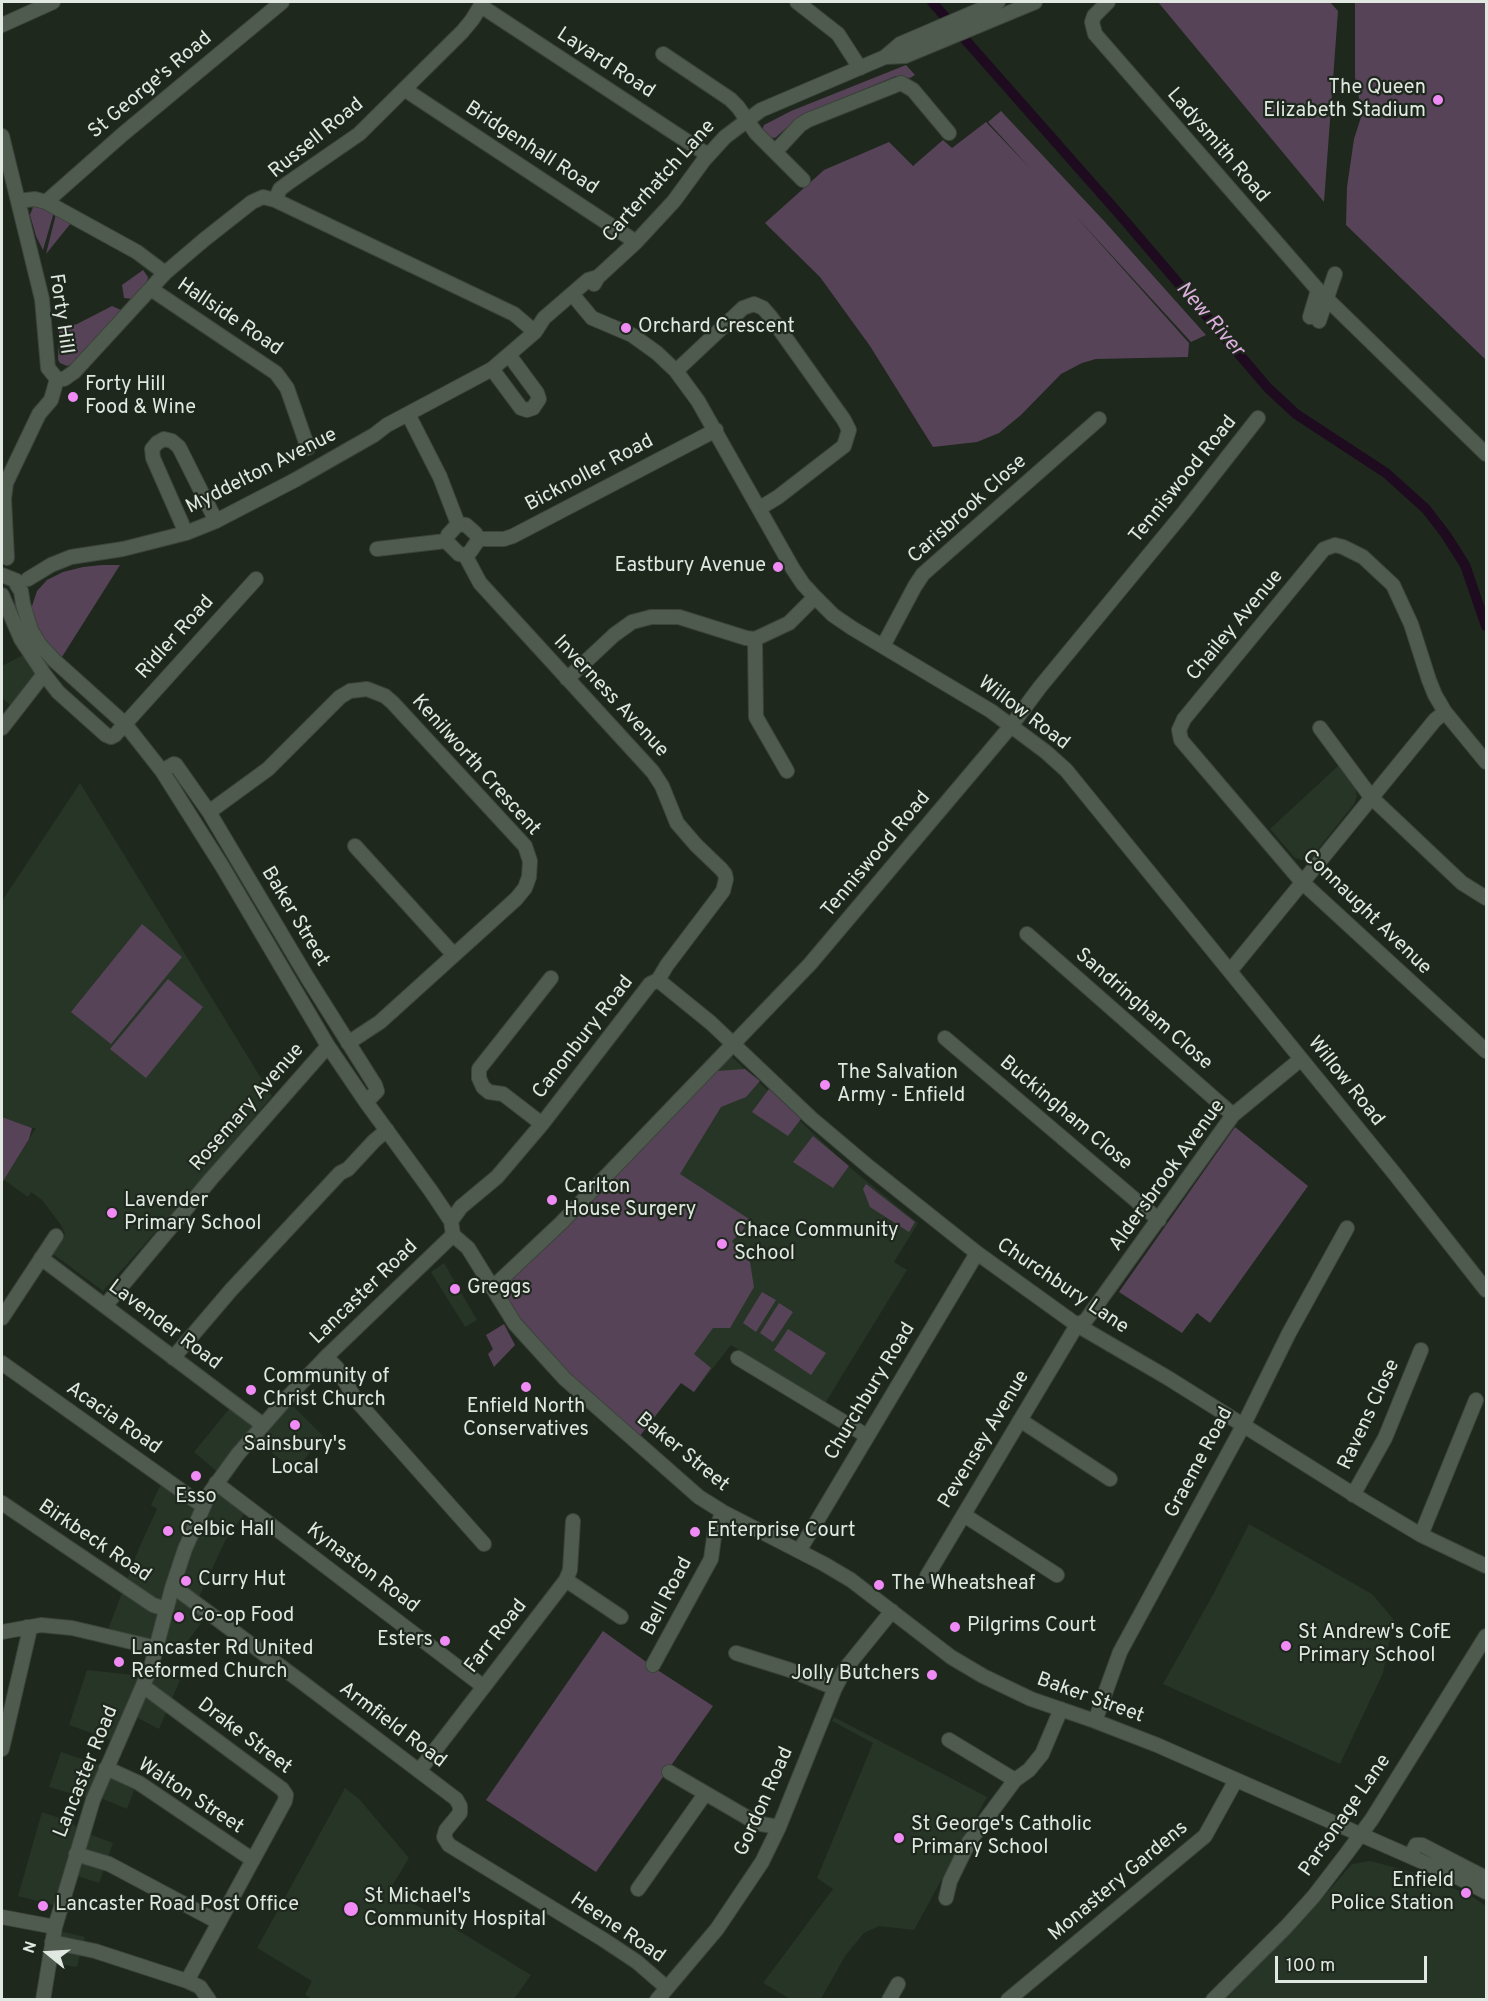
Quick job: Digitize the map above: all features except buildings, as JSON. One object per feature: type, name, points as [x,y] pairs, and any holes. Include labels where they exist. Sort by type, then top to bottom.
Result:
[{"type":"street","points":[[2,26],[53,2]]},
{"type":"street","name":"St George's Road","points":[[46,202],[282,2]]},
{"type":"street","points":[[797,2],[838,34],[860,68]]},
{"type":"street","name":"Carterhatch Lane","points":[[968,23],[998,2]]},
{"type":"street","name":"Carterhatch Lane","points":[[537,330],[544,318],[593,285],[598,277],[636,242],[674,201],[708,155],[725,137],[761,110],[885,57],[900,44],[940,34],[1035,2]]},
{"type":"street","name":"Ladysmith Road","points":[[1108,2],[1094,16],[1092,22],[1095,34],[1315,285],[1318,290],[1314,319],[1327,299]]},
{"type":"street","name":"Russell Road","points":[[57,379],[64,379],[74,372],[165,273],[252,202],[262,197],[275,200],[280,189],[359,134],[462,32],[482,4]]},
{"type":"street","name":"Layard Road","points":[[482,4],[708,155]]},
{"type":"street","points":[[663,54],[730,99],[756,133],[803,180]]},
{"type":"street","points":[[776,152],[800,125],[808,120],[901,83],[913,90],[949,133]]},
{"type":"street","name":"Bridgenhall Road","points":[[405,89],[636,242]]},
{"type":"street","name":"Forty Hill","points":[[2,136],[42,299],[48,368],[57,379],[51,400],[39,414],[6,483],[4,499],[7,558]]},
{"type":"street","points":[[18,201],[35,199],[46,202],[137,252],[165,273]]},
{"type":"street","points":[[275,200],[514,314],[537,330]]},
{"type":"street","points":[[1335,274],[1327,299],[1486,454]]},
{"type":"street","name":"Hallside Road","points":[[151,289],[276,373],[287,388],[308,448]]},
{"type":"street","name":"Willow Road","points":[[574,297],[592,318],[632,335],[657,353],[676,371],[716,430],[803,584],[833,615],[971,698],[1011,726],[1066,770],[1486,1290]]},
{"type":"street","points":[[676,371],[743,308],[754,304],[763,308],[770,316],[844,420],[849,430],[844,446],[778,497],[760,508]]},
{"type":"street","name":"Myddelton Avenue","points":[[22,584],[51,565],[71,557],[123,549],[186,533],[216,521],[312,471],[387,425],[492,369],[537,330]]},
{"type":"street","points":[[492,369],[521,408],[526,410],[533,408],[539,399],[537,393],[508,355]]},
{"type":"street","name":"Myddelton Avenue","points":[[374,435],[388,433],[411,420],[437,404],[446,394]]},
{"type":"street","name":"Tenniswood Road","points":[[492,1288],[561,1223],[810,964],[1011,726],[1258,418]]},
{"type":"street","name":"Carisbrook Close","points":[[883,646],[923,574],[1099,419]]},
{"type":"street","points":[[411,420],[440,477],[458,524]]},
{"type":"street","name":"Bicknoller Road","points":[[479,539],[504,539],[513,536],[716,430]]},
{"type":"street","points":[[186,533],[153,458],[152,449],[164,439],[172,441],[179,447],[216,521]]},
{"type":"street","points":[[458,524],[466,525],[479,539],[465,555]]},
{"type":"street","points":[[377,549],[446,541],[448,535],[458,524]]},
{"type":"street","name":"Inverness Avenue","points":[[446,541],[459,554],[465,555],[480,583],[653,772],[662,786],[680,828],[721,869]]},
{"type":"street","name":"Chailey Avenue","points":[[1181,740],[1179,730],[1184,719],[1324,549],[1335,545],[1343,546],[1363,557],[1393,585],[1412,624],[1429,680],[1445,712]]},
{"type":"street","points":[[2,575],[22,584]]},
{"type":"street","name":"Ridler Road","points":[[125,724],[256,579]]},
{"type":"street","name":"Baker Street","points":[[22,584],[31,630],[40,645],[125,724],[162,771],[328,1046],[468,1248],[515,1324],[565,1379],[699,1497],[851,1580],[951,1657],[983,1676],[1031,1699],[1095,1721],[1236,1780],[1457,1877],[1486,1893]]},
{"type":"street","points":[[2,595],[21,639],[58,692],[108,737],[115,735],[125,724]]},
{"type":"street","points":[[567,679],[614,635],[632,622],[651,617],[679,617],[746,639],[755,639],[789,623],[815,597]]},
{"type":"street","points":[[755,639],[756,717],[787,771]]},
{"type":"street","points":[[2,728],[44,674]]},
{"type":"street","name":"Kenilworth Crescent","points":[[209,812],[268,769],[340,697],[358,689],[377,692],[385,696],[525,846],[530,861],[529,876],[525,888],[516,899],[380,1022],[348,1043]]},
{"type":"street","points":[[1230,971],[1435,720],[1445,712],[1486,762]]},
{"type":"street","points":[[1320,728],[1371,797],[1462,883],[1486,898]]},
{"type":"street","name":"Connaught Avenue","points":[[1181,740],[1302,882],[1486,1051]]},
{"type":"street","name":"Baker Street","points":[[162,771],[176,765],[209,812],[377,1090],[366,1102]]},
{"type":"street","points":[[355,846],[453,955]]},
{"type":"street","name":"Canonbury Road","points":[[452,1228],[460,1207],[496,1177],[542,1124],[723,891],[726,879],[721,869]]},
{"type":"street","name":"Sandringham Close","points":[[1027,934],[1233,1114]]},
{"type":"street","points":[[542,1124],[503,1094],[489,1092],[483,1087],[479,1078],[480,1069],[551,978]]},
{"type":"street","name":"Churchbury Lane","points":[[654,982],[668,987],[733,1044],[817,1124],[977,1253],[1077,1325],[1168,1378],[1353,1495],[1422,1535],[1486,1566]]},
{"type":"street","name":"Buckingham Close","points":[[945,1038],[1159,1220]]},
{"type":"street","name":"Rosemary Avenue","points":[[105,1306],[211,1179],[328,1046]]},
{"type":"street","name":"Aldersbrook Avenue","points":[[1077,1325],[1086,1320],[1233,1114],[1301,1059]]},
{"type":"street","points":[[173,1358],[231,1290],[340,1173],[348,1169],[387,1130]]},
{"type":"street","name":"Lancaster Road","points":[[44,2000],[55,1928],[93,1800],[143,1686],[157,1648],[172,1588],[203,1506],[216,1483],[262,1425],[452,1228]]},
{"type":"street","name":"Graeme Road","points":[[1095,1721],[1119,1652],[1243,1426],[1289,1333],[1347,1228]]},
{"type":"street","points":[[2,1318],[56,1236]]},
{"type":"street","name":"Churchbury Road","points":[[799,1551],[977,1253]]},
{"type":"street","name":"Lavender Road","points":[[41,1258],[262,1425]]},
{"type":"street","name":"Pevensey Avenue","points":[[927,1576],[1077,1325]]},
{"type":"street","name":"Ravens Close","points":[[1353,1495],[1385,1438],[1421,1350]]},
{"type":"street","points":[[326,1357],[337,1368],[356,1400],[484,1544]]},
{"type":"street","points":[[738,1358],[867,1436]]},
{"type":"street","name":"Acacia Road","points":[[2,1363],[203,1506]]},
{"type":"street","points":[[1422,1535],[1476,1400]]},
{"type":"street","points":[[1020,1420],[1110,1479]]},
{"type":"street","name":"Kynaston Road","points":[[216,1483],[483,1687]]},
{"type":"street","name":"Birkbeck Road","points":[[2,1503],[153,1605],[166,1609]]},
{"type":"street","name":"Bell Road","points":[[653,1665],[711,1559],[715,1530],[723,1512]]},
{"type":"street","points":[[964,1515],[1057,1575]]},
{"type":"street","points":[[573,1521],[570,1570],[566,1580],[621,1617]]},
{"type":"street","name":"Farr Road","points":[[419,1771],[566,1580]]},
{"type":"street","name":"Armfield Road","points":[[172,1588],[178,1590],[456,1799],[460,1806],[457,1818]]},
{"type":"street","name":"Gordon Road","points":[[657,2000],[717,1929],[762,1862],[779,1827],[835,1688],[846,1669],[892,1611]]},
{"type":"street","points":[[2,1632],[41,1625],[72,1628],[157,1648]]},
{"type":"street","points":[[2,1749],[29,1633],[27,1627]]},
{"type":"street","name":"Parsonage Lane","points":[[1213,2000],[1314,1896],[1360,1835],[1486,1636]]},
{"type":"street","points":[[736,1653],[801,1674],[835,1688]]},
{"type":"street","name":"Drake Street","points":[[143,1686],[282,1789],[286,1795],[285,1801],[253,1860]]},
{"type":"street","points":[[946,1898],[950,1881],[969,1842],[1015,1780],[1029,1770],[1042,1754],[1061,1709]]},
{"type":"street","points":[[950,1740],[1015,1780]]},
{"type":"street","name":"Walton Street","points":[[106,1768],[139,1784],[253,1860]]},
{"type":"street","points":[[669,1773],[748,1818],[761,1824],[779,1827]]},
{"type":"street","name":"Monastery Gardens","points":[[1008,2000],[1206,1836],[1236,1780]]},
{"type":"street","points":[[638,1889],[705,1794]]},
{"type":"street","name":"Heene Road","points":[[457,1818],[446,1830],[444,1837],[449,1845],[604,1940],[637,1962],[667,1988]]},
{"type":"street","points":[[1410,1856],[1416,1845],[1422,1845],[1486,1878]]},
{"type":"street","points":[[76,1854],[109,1864],[218,1922]]},
{"type":"street","points":[[187,1981],[253,1860]]},
{"type":"street","points":[[2,1917],[55,1928]]},
{"type":"street","points":[[52,1942],[95,1951],[187,1981],[200,1987],[209,2000]]},
{"type":"street","points":[[888,2000],[898,1984]]},
{"type":"shaded area","points":[[1158,2],[1330,2],[1338,11],[1324,202]]},
{"type":"shaded area","points":[[1355,2],[1486,2],[1486,360],[1346,225],[1347,187],[1354,139],[1362,114],[1355,77]]},
{"type":"shaded area","points":[[906,65],[915,75],[910,78],[896,76],[800,116],[775,138],[768,137],[762,130],[764,125],[791,111]]},
{"type":"shaded area","points":[[1001,111],[1206,335],[1191,342],[1073,213],[1189,343],[1188,357],[1096,359],[1082,363],[1061,374],[1021,415],[999,433],[977,442],[933,447],[870,346],[820,277],[765,223],[824,170],[889,142],[913,166],[943,140],[952,148],[986,122],[1030,168],[988,122]]},
{"type":"shaded area","points":[[38,206],[54,212],[43,250],[30,215],[33,207]]},
{"type":"shaded area","points":[[56,214],[71,223],[46,254]]},
{"type":"shaded area","points":[[143,270],[148,277],[147,283],[133,299],[124,298],[122,285]]},
{"type":"shaded area","points":[[112,306],[121,310],[72,364],[67,366],[60,363],[58,360],[59,330],[77,324]]},
{"type":"shaded area","points":[[102,565],[120,565],[60,660],[44,644],[32,619],[32,606],[37,591],[47,580],[63,572]]},
{"type":"shaded area","points":[[23,655],[35,673],[10,705],[2,698],[2,666]]},
{"type":"shaded area","points":[[1339,765],[1355,788],[1357,796],[1354,804],[1311,858],[1302,860],[1295,858],[1270,829]]},
{"type":"shaded area","points":[[80,783],[272,1096],[103,1291],[53,1254],[65,1234],[42,1200],[31,1192],[28,1197],[4,1180],[36,1128],[2,1117],[2,901]]},
{"type":"shaded area","points":[[142,924],[182,957],[111,1044],[71,1012]]},
{"type":"shaded area","points":[[168,979],[203,1007],[146,1078],[110,1049]]},
{"type":"shaded area","name":"Chace Community School","points":[[730,1055],[848,1166],[918,1223],[894,1262],[907,1270],[824,1405],[731,1345],[694,1392],[681,1383],[639,1437],[570,1374],[517,1319],[495,1288]]},
{"type":"shaded area","points":[[745,1069],[760,1081],[746,1097],[721,1107],[680,1174],[749,1219],[743,1230],[732,1241],[739,1253],[750,1262],[754,1287],[730,1328],[713,1328],[694,1354],[711,1368],[694,1392],[681,1383],[639,1437],[570,1374],[521,1319],[501,1289],[566,1229],[717,1071]]},
{"type":"shaded area","points":[[769,1089],[801,1119],[788,1136],[752,1112]]},
{"type":"shaded area","points":[[2,1117],[32,1128],[29,1139],[2,1183]]},
{"type":"shaded area","points":[[1235,1127],[1308,1186],[1210,1323],[1197,1313],[1182,1333],[1119,1292]]},
{"type":"shaded area","points":[[813,1136],[849,1166],[833,1188],[793,1162]]},
{"type":"shaded area","points":[[866,1184],[915,1222],[909,1232],[870,1207],[863,1189]]},
{"type":"shaded area","points":[[444,1263],[477,1320],[465,1327],[431,1272]]},
{"type":"shaded area","points":[[762,1292],[776,1300],[756,1332],[743,1323]]},
{"type":"shaded area","points":[[779,1303],[793,1312],[773,1342],[760,1333]]},
{"type":"shaded area","points":[[504,1324],[515,1345],[494,1367],[488,1354],[493,1349],[486,1335]]},
{"type":"shaded area","points":[[788,1329],[826,1353],[811,1375],[774,1350]]},
{"type":"shaded area","points":[[239,1397],[265,1417],[220,1474],[194,1452]]},
{"type":"shaded area","points":[[288,1401],[323,1436],[295,1471],[256,1440]]},
{"type":"shaded area","points":[[162,1482],[204,1515],[217,1491],[245,1513],[226,1539],[194,1608],[204,1619],[187,1642],[182,1654],[154,1644],[106,1635],[139,1548],[157,1509],[151,1505]]},
{"type":"shaded area","name":"St Andrew's CofE Primary School","points":[[1249,1524],[1372,1594],[1394,1620],[1383,1673],[1340,1764],[1163,1684]]},
{"type":"shaded area","points":[[603,1631],[713,1706],[596,1872],[486,1800]]},
{"type":"shaded area","points":[[146,1666],[180,1680],[159,1729],[128,1713],[117,1742],[69,1725],[87,1670],[143,1676]]},
{"type":"shaded area","name":"St George's Catholic Primary School","points":[[834,1717],[987,1797],[914,1930],[879,1926],[864,1933],[845,1956],[821,1999],[790,1999],[763,1983],[833,1889],[817,1878],[873,1743],[832,1721]]},
{"type":"shaded area","points":[[61,1752],[105,1767],[90,1799],[49,1787]]},
{"type":"shaded area","points":[[105,1774],[134,1790],[127,1809],[96,1796]]},
{"type":"shaded area","name":"St Michael's Community Hospital","points":[[345,1788],[360,1800],[409,1858],[390,1889],[531,1975],[514,1999],[312,1999],[305,1995],[312,1981],[257,1948]]},
{"type":"shaded area","points":[[42,1812],[71,1822],[81,1831],[113,1843],[99,1883],[65,1872],[54,1905],[18,1896]]},
{"type":"shaded area","points":[[1370,1861],[1412,1872],[1470,1895],[1486,1906],[1486,1999],[1226,1999],[1319,1902],[1352,1864]]},
{"type":"shaded area","points":[[51,1929],[85,1937],[77,1967],[46,1962]]},
{"type":"waterway","name":"New River","points":[[932,2],[1120,215],[1268,388],[1296,414],[1386,473],[1426,509],[1465,565],[1486,626]]},
{"type":"place","name":"The Queen Elizabeth Stadium","points":[[1438,100]]},
{"type":"place","name":"Orchard Crescent","points":[[626,328]]},
{"type":"place","name":"Forty Hill Food & Wine","points":[[73,397]]},
{"type":"place","name":"Eastbury Avenue","points":[[778,567]]},
{"type":"place","name":"The Salvation Army - Enfield","points":[[825,1085]]},
{"type":"place","name":"Carlton House Surgery","points":[[552,1200]]},
{"type":"place","name":"Lavender Primary School","points":[[112,1213]]},
{"type":"place","name":"Chace Community School","points":[[722,1244]]},
{"type":"place","name":"Greggs","points":[[455,1289]]},
{"type":"place","name":"Enfield North Conservatives","points":[[526,1387]]},
{"type":"place","name":"Community of Christ Church","points":[[251,1390]]},
{"type":"place","name":"Sainsbury's Local","points":[[295,1425]]},
{"type":"place","name":"Esso","points":[[196,1476]]},
{"type":"place","name":"Celbic Hall","points":[[168,1531]]},
{"type":"place","name":"Enterprise Court","points":[[695,1532]]},
{"type":"place","name":"Curry Hut","points":[[186,1581]]},
{"type":"place","name":"The Wheatsheaf","points":[[879,1585]]},
{"type":"place","name":"Co-op Food","points":[[179,1617]]},
{"type":"place","name":"Pilgrims Court","points":[[955,1627]]},
{"type":"place","name":"Esters","points":[[445,1641]]},
{"type":"place","name":"St Andrew's CofE Primary School","points":[[1286,1646]]},
{"type":"place","name":"Lancaster Rd United Reformed Church","points":[[119,1662]]},
{"type":"place","name":"Jolly Butchers","points":[[932,1675]]},
{"type":"place","name":"St George's Catholic Primary School","points":[[899,1838]]},
{"type":"place","name":"Enfield Police Station","points":[[1466,1893]]},
{"type":"place","name":"Lancaster Road Post Office","points":[[43,1906]]},
{"type":"place","name":"St Michael's Community Hospital","points":[[351,1909]]}]
